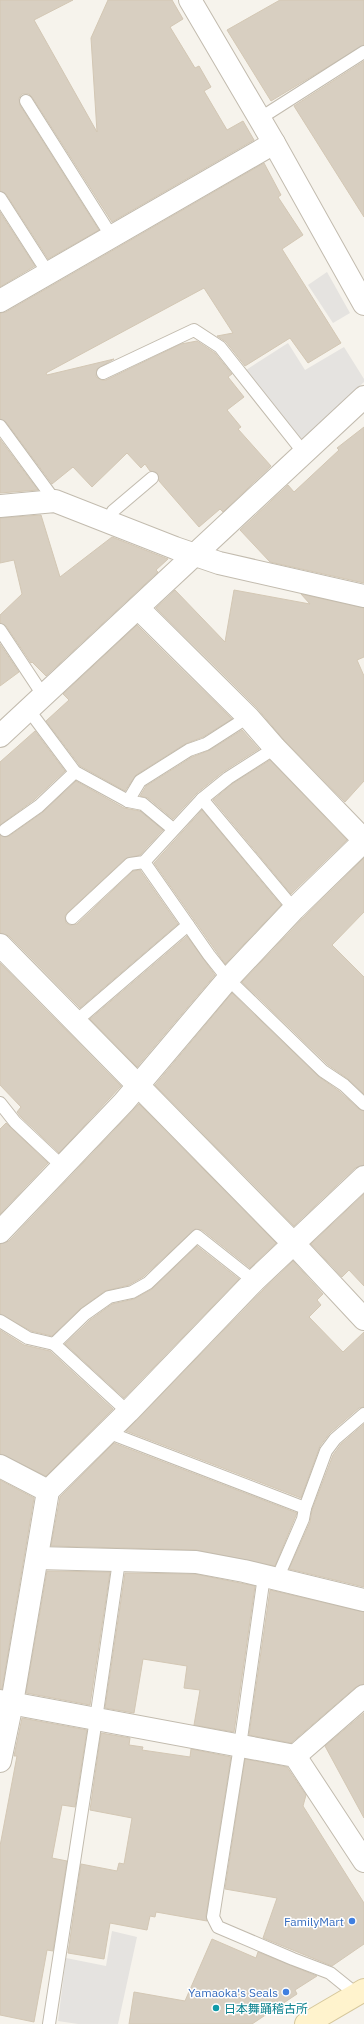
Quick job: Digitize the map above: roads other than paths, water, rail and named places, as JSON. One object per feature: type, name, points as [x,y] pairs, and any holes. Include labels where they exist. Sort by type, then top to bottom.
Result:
[{"type":"street","points":[[190,0],[260,118],[364,304]]},
{"type":"street","points":[[0,301],[274,143]]},
{"type":"street","points":[[0,736],[139,609],[195,554],[364,397]]},
{"type":"street","points":[[0,506],[55,501],[219,563],[364,596]]},
{"type":"street","points":[[0,1232],[138,1086],[228,979],[294,909],[364,841],[275,748],[248,717],[139,609]]},
{"type":"street","points":[[0,946],[294,1244],[364,1319]]},
{"type":"street","points":[[0,1761],[6,1702],[37,1558],[48,1491],[128,1412],[254,1281],[364,1177]]},
{"type":"street","points":[[0,1466],[48,1491]]},
{"type":"street","points":[[37,1558],[196,1562],[270,1577],[364,1600]]},
{"type":"street","points":[[295,1756],[364,1696]]},
{"type":"street","points":[[6,1702],[295,1756],[364,1861]]},
{"type":"street","points":[[306,2024],[360,1992]]},
{"type":"lane","points":[[260,118],[364,52]]},
{"type":"lane","points":[[26,101],[112,237]]},
{"type":"lane","points":[[0,198],[48,273]]},
{"type":"lane","points":[[103,373],[194,330],[220,347],[304,453]]},
{"type":"lane","points":[[0,426],[55,501]]},
{"type":"lane","points":[[109,522],[113,511],[152,478]]},
{"type":"lane","points":[[0,630],[36,702],[75,772],[128,801],[142,804],[173,829]]},
{"type":"lane","points":[[128,801],[140,781],[189,750],[206,744],[248,717]]},
{"type":"lane","points":[[72,918],[130,864],[144,862],[173,829],[202,800],[228,778],[275,748]]},
{"type":"lane","points":[[5,830],[39,806],[75,772]]},
{"type":"lane","points":[[202,800],[294,909]]},
{"type":"lane","points":[[144,862],[228,979],[323,1071],[344,1085],[364,1104]]},
{"type":"lane","points":[[75,1022],[188,925]]},
{"type":"lane","points":[[0,1103],[15,1122],[63,1166]]},
{"type":"lane","points":[[54,1344],[85,1314],[109,1297],[132,1292],[148,1283],[197,1236],[254,1281]]},
{"type":"lane","points":[[0,1321],[28,1338],[54,1344],[128,1412]]},
{"type":"lane","points":[[360,1992],[330,1973],[293,1960],[218,1927],[213,1917],[240,1746],[270,1577],[303,1519],[305,1508],[326,1451],[335,1439],[364,1414]]},
{"type":"lane","points":[[107,1432],[305,1508]]},
{"type":"lane","points":[[49,2024],[119,1561]]},
{"type":"place","name":"FamilyMart","points":[[352,1921]]},
{"type":"place","name":"Yamaoka's Seals","points":[[286,1992]]},
{"type":"place","name":"日本舞踊稽古所","points":[[216,2008]]}]
